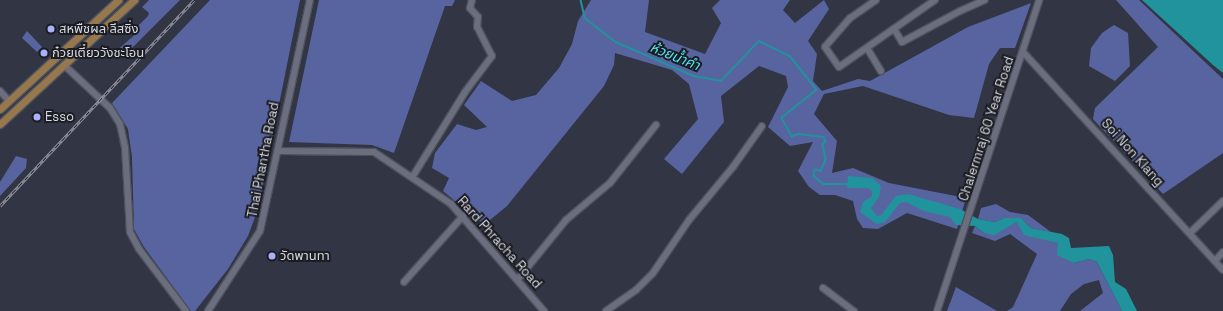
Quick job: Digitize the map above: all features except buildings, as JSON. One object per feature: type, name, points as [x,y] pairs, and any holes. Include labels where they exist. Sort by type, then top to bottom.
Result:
[{"type":"main road","points":[[1,120],[64,65],[134,0]]},
{"type":"main road","points":[[0,109],[116,2]]},
{"type":"street","name":"Thai Phantha Road","points":[[208,311],[260,231],[279,151],[287,99],[310,0]]},
{"type":"street","points":[[413,176],[465,92],[492,56],[477,27],[478,17],[470,8],[472,0]]},
{"type":"street","points":[[876,0],[850,18],[825,47],[839,67],[935,0]]},
{"type":"street","points":[[894,29],[902,42],[960,10],[985,0]]},
{"type":"street","name":"Chalermraj 60 Year Road","points":[[937,311],[1024,53],[1039,0]]},
{"type":"street","points":[[867,48],[881,71]]},
{"type":"street","name":"Soi Non Klang","points":[[1024,53],[1223,270]]},
{"type":"street","points":[[64,65],[110,108],[120,124],[125,148],[130,232],[139,249],[186,311]]},
{"type":"street","points":[[0,91],[9,100]]},
{"type":"street","points":[[518,279],[566,220],[610,183],[656,124]]},
{"type":"street","points":[[606,311],[636,290],[653,274],[689,220],[733,167],[762,126]]},
{"type":"street","name":"Rard Phracha Road","points":[[279,151],[374,152],[413,176],[463,216],[544,311]]},
{"type":"street","points":[[1190,233],[1223,201]]},
{"type":"street","points":[[404,282],[463,216]]},
{"type":"street","points":[[1215,261],[1223,252]]},
{"type":"street","points":[[823,288],[854,311]]},
{"type":"shaded area","points":[[149,0],[180,0],[126,54],[118,59],[115,52],[138,32],[137,27],[148,16],[149,13],[142,7]]},
{"type":"shaded area","points":[[210,0],[300,0],[258,209],[248,236],[228,269],[195,311],[191,311],[144,247],[134,229],[132,157],[128,129],[112,103]]},
{"type":"shaded area","points":[[319,0],[455,0],[452,6],[445,6],[394,153],[372,145],[289,142]]},
{"type":"shaded area","points":[[591,0],[649,0],[645,32],[705,54],[721,23],[712,8],[720,0],[790,0],[783,10],[795,23],[824,0],[829,9],[808,41],[817,54],[813,81],[822,91],[858,79],[870,81],[968,27],[1031,3],[1015,48],[1000,48],[989,64],[974,118],[949,115],[863,86],[824,94],[814,114],[837,141],[832,173],[853,168],[889,183],[966,198],[957,229],[907,213],[878,229],[863,228],[857,219],[853,201],[835,195],[820,195],[809,187],[798,171],[813,142],[790,146],[768,127],[788,87],[786,76],[759,66],[721,96],[724,122],[682,174],[664,159],[698,119],[689,84],[672,70],[615,53],[614,65],[604,86],[507,206],[484,225],[443,191],[449,178],[432,168],[435,153],[457,124],[476,130],[487,127],[464,105],[481,81],[512,101],[536,95],[559,68],[572,44],[578,21]]},
{"type":"shaded area","points":[[1116,0],[1139,0],[1223,79],[1223,153],[1163,194],[1093,119],[1095,108],[1158,47]]},
{"type":"shaded area","points":[[1142,0],[1223,0],[1223,73],[1213,65]]},
{"type":"shaded area","points":[[1114,25],[1128,33],[1130,66],[1115,81],[1089,66],[1091,48],[1102,33]]},
{"type":"shaded area","points":[[27,31],[42,47],[37,52],[22,38]]},
{"type":"shaded area","points":[[16,156],[27,159],[26,168],[0,196],[0,182]]},
{"type":"shaded area","points":[[848,176],[872,178],[881,186],[879,197],[871,208],[877,216],[881,215],[896,196],[908,194],[960,209],[978,219],[995,222],[1004,218],[1021,218],[1031,228],[1062,234],[1069,238],[1071,248],[1109,246],[1113,255],[1115,282],[1126,289],[1137,311],[1122,311],[1097,262],[1089,259],[1074,263],[1057,255],[1058,243],[1024,235],[1017,222],[994,235],[984,233],[975,226],[956,225],[950,217],[924,211],[906,202],[900,203],[885,222],[877,224],[860,212],[863,202],[872,196],[872,191],[868,188],[847,188]]},
{"type":"shaded area","points":[[996,204],[1010,212],[1028,215],[1051,232],[1031,228],[1021,218],[1004,218],[995,222],[978,219],[981,208]]},
{"type":"shaded area","points":[[1017,222],[1058,243],[1074,263],[1089,259],[1097,262],[1122,311],[1080,311],[1103,293],[1099,280],[1084,284],[1071,294],[1060,311],[1007,311],[1013,307],[1037,254],[1010,234],[995,241],[972,233],[975,226],[984,233],[994,234]]},
{"type":"shaded area","points":[[956,287],[997,311],[947,311]]},
{"type":"waterway","name":"ห้วยน้ำคำ","points":[[581,0],[585,18],[616,42],[694,76],[721,81],[759,41],[790,56],[817,90],[782,118],[792,136],[799,134],[824,137],[826,142],[823,144],[826,160],[821,171],[815,170],[814,176],[824,184],[848,184]]},
{"type":"railway","points":[[0,206],[194,0]]},
{"type":"place","name":"สหพืชผล ลีสซิ่ง","points":[[51,29]]},
{"type":"place","name":"ก๋วยเตี๋ยววังชะโอน","points":[[44,53]]},
{"type":"place","name":"Esso","points":[[37,117]]},
{"type":"place","name":"วัดพานทา","points":[[272,256]]}]
